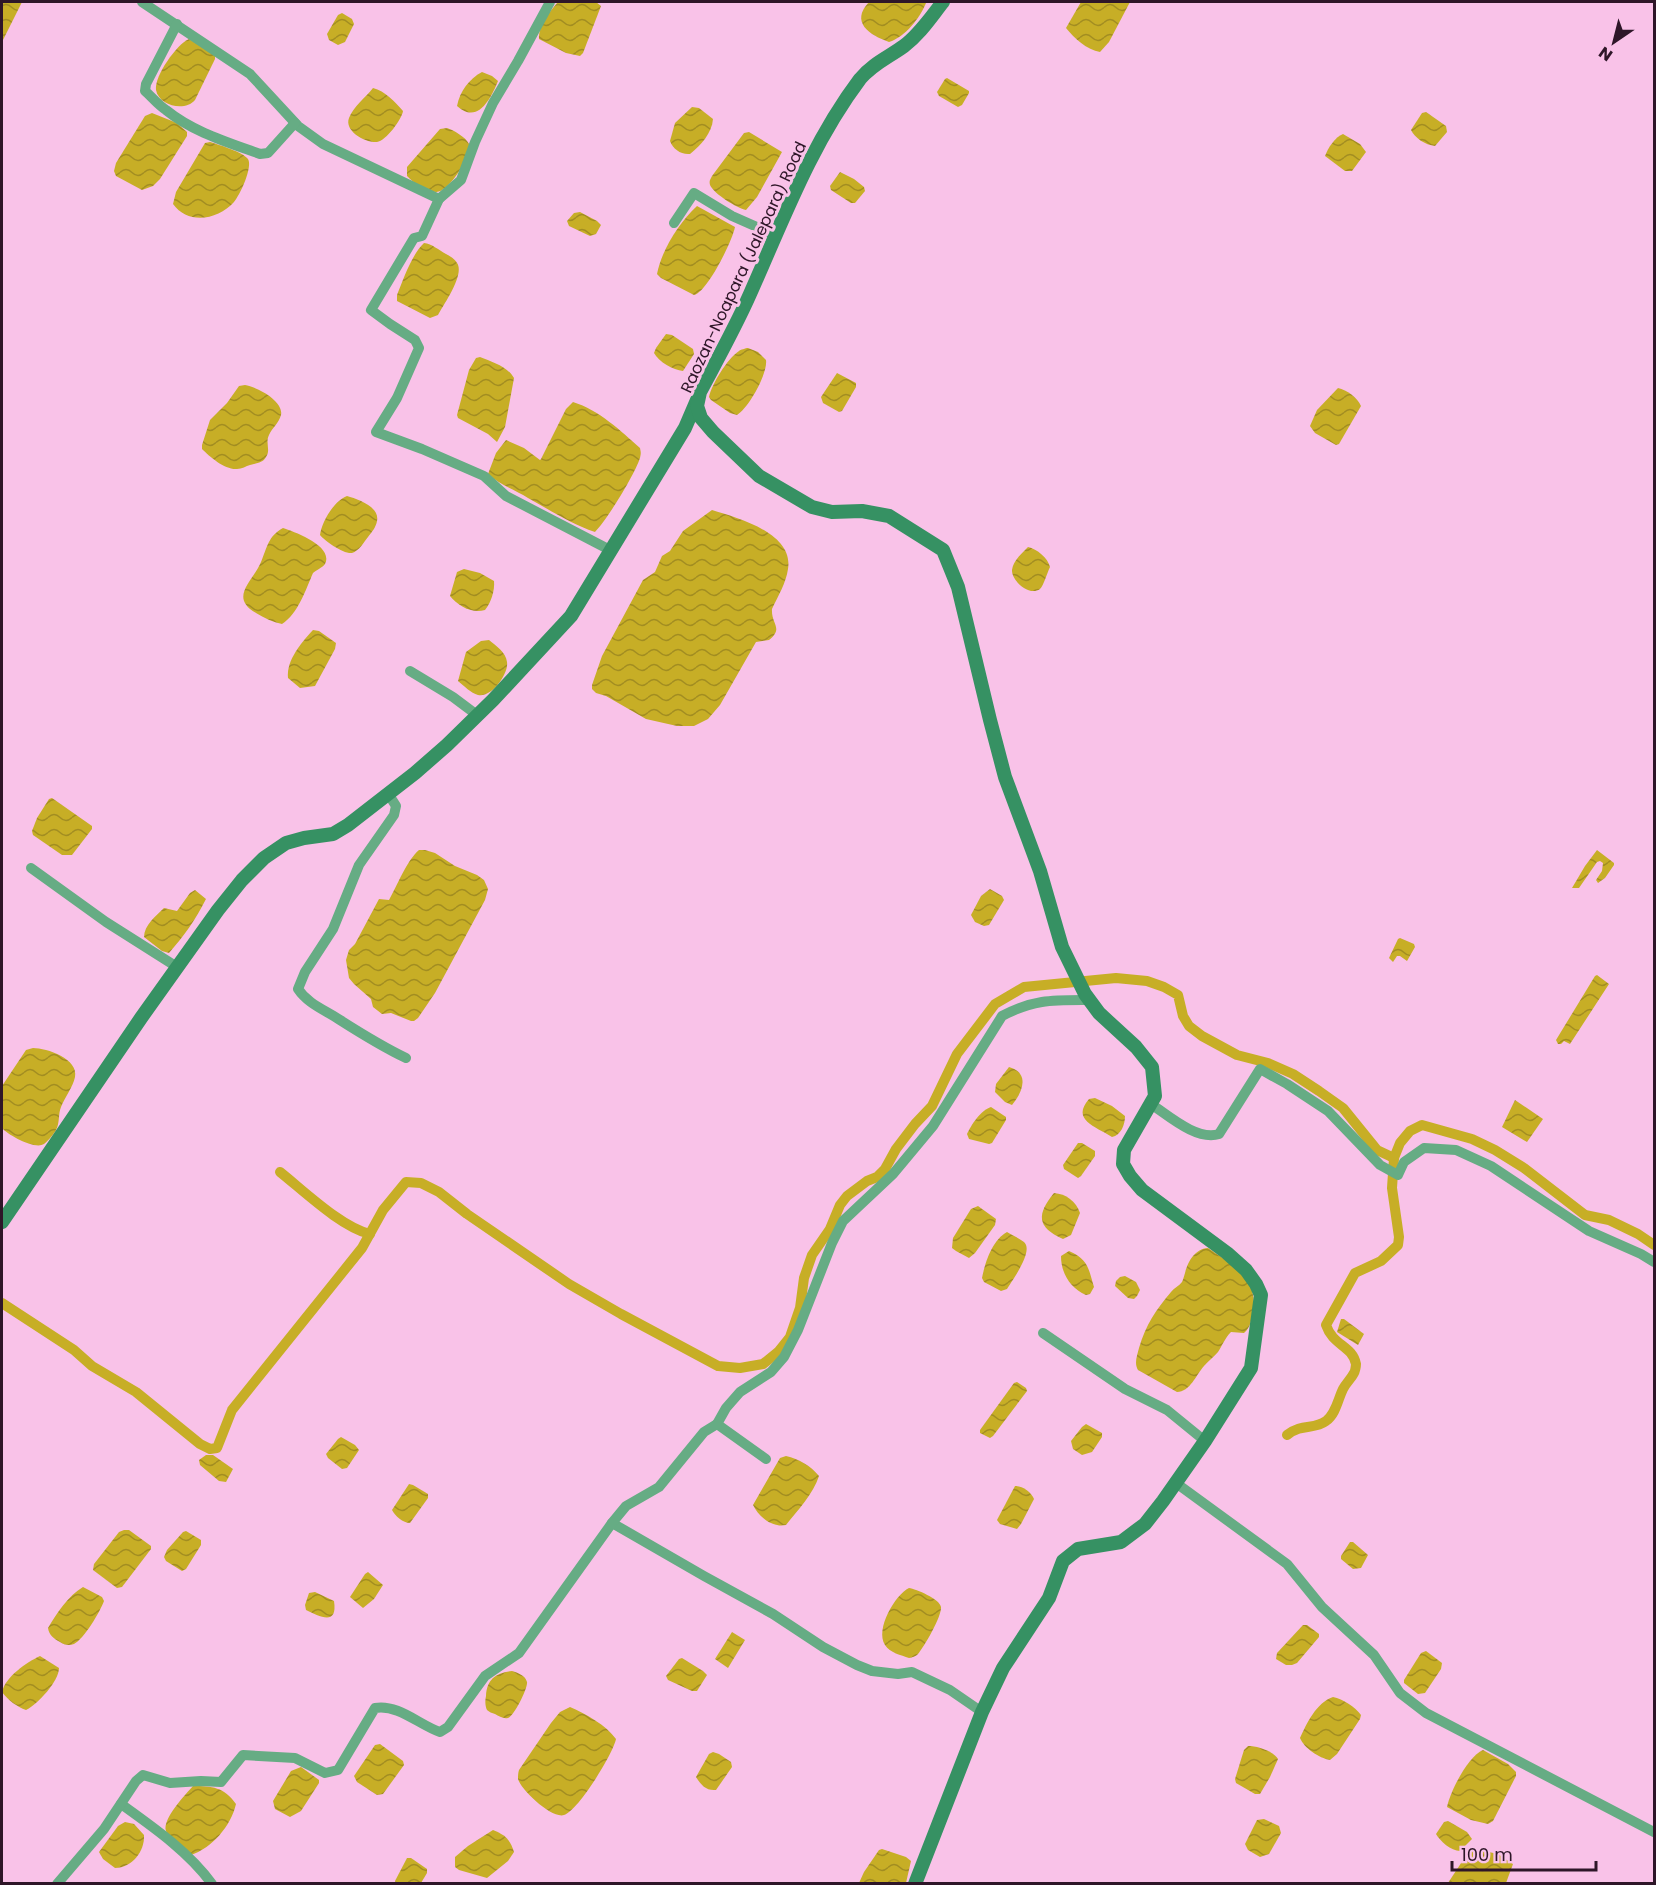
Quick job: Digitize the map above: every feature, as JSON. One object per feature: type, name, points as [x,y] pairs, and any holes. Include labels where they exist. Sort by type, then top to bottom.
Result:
[{"type":"main road","name":"Raozan-Noapara (Jalepara) Road","points":[[915,1884],[982,1712],[1003,1668],[1049,1598],[1063,1561],[1078,1549],[1121,1542],[1145,1524],[1176,1483],[1251,1368],[1261,1295],[1246,1270],[1227,1253],[1142,1190],[1123,1164],[1124,1149],[1155,1096],[1152,1067],[1136,1047],[1099,1013],[1087,997],[1071,967],[1056,929],[1040,871],[1005,777],[958,587],[943,550],[889,516],[862,511],[832,512],[812,507],[759,476],[706,425],[698,412],[698,398],[745,305],[806,166],[832,121],[867,71],[905,45],[943,2]]},
{"type":"main road","points":[[2,1222],[177,967],[242,880],[264,858],[286,843],[340,831],[389,795],[447,745],[565,624],[685,428],[698,398]]},
{"type":"street","points":[[142,2],[250,74],[296,123],[322,144],[439,199]]},
{"type":"street","points":[[550,2],[493,103],[461,180],[439,199],[422,236],[414,237],[371,310],[415,340],[419,348],[397,398],[376,432],[484,476],[506,496],[610,550]]},
{"type":"street","points":[[177,24],[145,90],[165,110],[210,136],[260,153],[268,153],[296,123]]},
{"type":"street","points":[[674,223],[694,193],[732,216],[775,235]]},
{"type":"street","points":[[410,671],[453,697],[477,715]]},
{"type":"street","points":[[389,795],[396,806],[394,815],[359,865],[333,929],[305,972],[298,989],[323,1011],[406,1058]]},
{"type":"street","points":[[31,868],[106,922],[177,967]]},
{"type":"street","points":[[57,1884],[104,1829],[136,1781],[143,1775],[170,1783],[221,1782],[243,1755],[295,1758],[316,1770],[332,1773],[338,1770],[375,1708],[383,1707],[400,1712],[429,1729],[440,1732],[448,1727],[485,1676],[519,1653],[626,1506],[659,1487],[704,1432],[717,1424],[726,1408],[740,1392],[771,1372],[784,1357],[798,1330],[843,1221],[893,1174],[933,1126],[1002,1016],[1019,1006],[1046,1000],[1087,997]]},
{"type":"street","points":[[1151,1104],[1203,1136],[1219,1134],[1260,1069],[1328,1111],[1380,1165],[1398,1175],[1404,1162],[1424,1148],[1456,1150],[1491,1166],[1589,1231],[1654,1262]]},
{"type":"street","points":[[1043,1333],[1125,1389],[1167,1410],[1205,1441]]},
{"type":"street","points":[[717,1424],[766,1459]]},
{"type":"street","points":[[1176,1483],[1287,1564],[1322,1606],[1374,1655],[1400,1693],[1426,1713],[1654,1832]]},
{"type":"street","points":[[612,1523],[858,1665],[872,1671],[898,1674],[912,1672],[950,1690],[982,1712]]},
{"type":"street","points":[[121,1804],[188,1857],[212,1884]]},
{"type":"water","points":[[2,2],[22,2],[2,42]]},
{"type":"water","points":[[558,2],[596,2],[601,6],[580,56],[566,53],[539,39],[542,24]]},
{"type":"water","points":[[869,2],[926,3],[911,26],[901,36],[889,42],[875,36],[864,27],[861,16]]},
{"type":"water","points":[[1081,2],[1130,2],[1109,42],[1100,52],[1081,43],[1066,28]]},
{"type":"water","points":[[342,13],[352,19],[354,24],[345,42],[338,45],[329,40],[327,34],[338,15]]},
{"type":"water","points":[[189,39],[215,54],[215,59],[195,100],[185,106],[173,106],[158,96],[156,84],[167,61],[178,47]]},
{"type":"water","points":[[482,72],[498,81],[495,88],[483,107],[477,111],[465,111],[457,106],[460,95],[469,82]]},
{"type":"water","points":[[947,78],[969,91],[962,105],[958,107],[939,96],[937,92]]},
{"type":"water","points":[[373,88],[386,94],[403,111],[393,129],[385,138],[377,142],[367,140],[352,132],[348,123],[353,110]]},
{"type":"water","points":[[692,107],[699,108],[713,119],[711,129],[698,147],[690,154],[684,154],[673,147],[670,141],[675,123]]},
{"type":"water","points":[[1426,112],[1446,126],[1447,132],[1435,146],[1421,141],[1411,130],[1422,113]]},
{"type":"water","points":[[152,113],[177,123],[187,132],[187,136],[160,179],[153,186],[142,190],[116,176],[114,171],[116,163],[145,116]]},
{"type":"water","points":[[447,128],[465,139],[469,144],[469,150],[463,165],[447,187],[441,191],[432,192],[420,187],[407,176],[407,167],[440,129]]},
{"type":"water","points":[[749,132],[782,152],[757,197],[746,210],[732,204],[712,189],[710,182],[744,133]]},
{"type":"water","points":[[1343,134],[1360,144],[1366,152],[1352,171],[1345,171],[1325,156],[1332,143]]},
{"type":"water","points":[[210,142],[248,159],[249,168],[245,181],[234,202],[220,213],[203,218],[187,215],[173,204],[176,192],[205,143]]},
{"type":"water","points":[[840,172],[864,187],[865,191],[855,203],[851,203],[831,190],[830,186]]},
{"type":"water","points":[[697,206],[735,227],[712,276],[694,295],[657,274],[672,237]]},
{"type":"water","points":[[580,212],[601,225],[596,234],[590,236],[569,226],[567,221],[574,213]]},
{"type":"water","points":[[424,243],[452,258],[459,268],[449,297],[438,315],[430,318],[397,301],[397,295],[408,268]]},
{"type":"water","points":[[666,334],[672,335],[693,349],[694,354],[683,371],[667,365],[654,353]]},
{"type":"water","points":[[748,348],[758,352],[766,360],[766,366],[752,398],[737,415],[730,413],[709,397],[725,366],[734,355]]},
{"type":"water","points":[[480,357],[503,367],[514,378],[505,427],[497,442],[488,434],[458,418],[457,415],[469,370],[476,358]]},
{"type":"water","points":[[837,373],[856,383],[842,411],[839,412],[823,403],[821,397]]},
{"type":"water","points":[[245,385],[274,400],[281,410],[281,415],[269,435],[268,452],[265,459],[241,469],[232,469],[213,459],[202,449],[202,445],[210,420],[227,403],[239,386]]},
{"type":"water","points":[[1338,388],[1351,394],[1361,406],[1339,444],[1336,445],[1315,433],[1310,426],[1317,410]]},
{"type":"water","points":[[573,402],[592,410],[609,422],[641,451],[627,485],[595,532],[561,516],[488,474],[496,453],[506,440],[524,448],[540,460],[566,409]]},
{"type":"water","points":[[347,496],[367,504],[377,516],[372,531],[359,548],[352,553],[330,544],[320,535],[329,512]]},
{"type":"water","points":[[712,510],[762,529],[782,546],[788,556],[788,569],[784,584],[772,609],[776,632],[769,640],[756,642],[720,705],[708,719],[694,726],[677,726],[646,719],[606,696],[596,693],[592,685],[602,656],[643,580],[655,572],[662,556],[670,551],[683,531]]},
{"type":"water","points":[[283,528],[312,541],[324,551],[326,557],[325,564],[313,573],[297,608],[282,624],[256,613],[248,607],[243,595],[271,539]]},
{"type":"water","points":[[1028,547],[1042,554],[1050,567],[1040,589],[1036,591],[1026,589],[1012,574],[1014,563]]},
{"type":"water","points":[[464,569],[480,573],[494,581],[492,596],[485,610],[475,611],[466,608],[450,596],[457,572]]},
{"type":"water","points":[[313,630],[319,631],[336,643],[335,649],[315,686],[300,688],[288,678],[288,671],[296,652]]},
{"type":"water","points":[[489,640],[505,655],[507,667],[494,689],[489,693],[478,695],[458,681],[466,652],[481,641]]},
{"type":"water","points":[[52,798],[92,826],[72,855],[62,855],[33,835],[32,831],[37,818]]},
{"type":"water","points":[[419,850],[435,853],[455,866],[477,875],[484,880],[488,889],[485,900],[435,993],[418,1018],[411,1021],[391,1013],[382,1014],[373,1007],[371,999],[349,978],[346,960],[349,950],[355,944],[379,899],[389,900],[406,867]]},
{"type":"water","points":[[1597,850],[1614,865],[1605,878],[1598,883],[1596,880],[1602,871],[1603,863],[1597,862],[1579,888],[1572,888],[1585,866]]},
{"type":"water","points":[[990,889],[1002,896],[1004,900],[989,925],[984,926],[975,922],[971,915],[981,896]]},
{"type":"water","points":[[195,890],[206,899],[189,927],[169,953],[162,951],[144,937],[151,921],[164,908],[177,911],[190,893]]},
{"type":"water","points":[[1400,938],[1414,944],[1415,947],[1407,961],[1397,956],[1393,962],[1389,958]]},
{"type":"water","points":[[1597,975],[1609,984],[1570,1044],[1564,1041],[1558,1044],[1556,1040]]},
{"type":"water","points":[[33,1048],[61,1056],[72,1065],[75,1071],[74,1081],[60,1110],[56,1130],[47,1142],[40,1145],[22,1141],[2,1128],[2,1086],[26,1050]]},
{"type":"water","points":[[1009,1067],[1016,1070],[1022,1078],[1021,1089],[1012,1105],[1005,1102],[995,1092],[996,1084]]},
{"type":"water","points":[[1095,1098],[1112,1106],[1125,1116],[1122,1129],[1115,1136],[1112,1137],[1087,1122],[1084,1117],[1084,1106],[1089,1099]]},
{"type":"water","points":[[1515,1100],[1543,1119],[1527,1142],[1502,1127]]},
{"type":"water","points":[[991,1107],[1006,1117],[992,1143],[969,1139],[967,1134],[974,1122],[980,1114]]},
{"type":"water","points":[[1078,1143],[1095,1151],[1095,1156],[1078,1178],[1064,1169],[1063,1165]]},
{"type":"water","points":[[1054,1193],[1070,1199],[1080,1213],[1071,1235],[1063,1239],[1048,1230],[1042,1219],[1044,1207]]},
{"type":"water","points":[[978,1206],[996,1219],[995,1225],[969,1258],[952,1248],[953,1238],[971,1209]]},
{"type":"water","points":[[1007,1232],[1024,1242],[1026,1252],[1025,1258],[1007,1289],[1001,1291],[984,1282],[982,1278],[993,1246]]},
{"type":"water","points":[[1208,1248],[1234,1267],[1247,1281],[1254,1300],[1253,1311],[1248,1328],[1244,1333],[1231,1332],[1218,1352],[1189,1386],[1177,1392],[1138,1370],[1137,1357],[1148,1324],[1156,1311],[1182,1282],[1193,1256]]},
{"type":"water","points":[[1069,1251],[1087,1265],[1094,1287],[1090,1294],[1086,1295],[1075,1288],[1065,1274],[1061,1256]]},
{"type":"water","points":[[1125,1276],[1136,1282],[1140,1290],[1134,1299],[1128,1298],[1115,1286],[1120,1277]]},
{"type":"water","points":[[1341,1319],[1364,1334],[1358,1345],[1337,1332]]},
{"type":"water","points":[[1017,1382],[1027,1391],[993,1436],[990,1438],[980,1433],[1014,1383]]},
{"type":"water","points":[[1086,1424],[1102,1433],[1102,1437],[1092,1452],[1082,1455],[1073,1449],[1071,1441]]},
{"type":"water","points":[[341,1437],[359,1450],[347,1468],[342,1469],[326,1454]]},
{"type":"water","points":[[206,1455],[213,1455],[233,1469],[226,1482],[219,1481],[200,1465],[199,1460]]},
{"type":"water","points":[[786,1456],[804,1463],[819,1476],[813,1489],[786,1525],[776,1525],[766,1521],[753,1505],[780,1458]]},
{"type":"water","points":[[409,1484],[428,1494],[428,1498],[410,1523],[400,1519],[392,1510]]},
{"type":"water","points":[[1015,1486],[1026,1490],[1034,1499],[1017,1529],[1000,1524],[997,1520]]},
{"type":"water","points":[[129,1530],[151,1546],[151,1549],[122,1587],[117,1588],[93,1570],[94,1564],[119,1532]]},
{"type":"water","points":[[186,1531],[201,1540],[201,1545],[186,1569],[182,1571],[166,1561],[164,1557],[167,1550]]},
{"type":"water","points":[[1350,1542],[1368,1555],[1361,1568],[1353,1569],[1341,1559]]},
{"type":"water","points":[[368,1572],[383,1585],[374,1599],[363,1608],[350,1597]]},
{"type":"water","points":[[83,1587],[102,1597],[104,1601],[82,1637],[74,1644],[65,1644],[56,1640],[49,1633],[48,1628],[68,1600]]},
{"type":"water","points":[[909,1588],[932,1598],[940,1604],[941,1611],[924,1645],[917,1655],[909,1658],[887,1648],[883,1630],[888,1613],[898,1598]]},
{"type":"water","points":[[315,1592],[334,1601],[333,1614],[330,1617],[322,1617],[306,1610],[305,1605],[309,1593]]},
{"type":"water","points":[[1303,1625],[1307,1625],[1319,1634],[1319,1637],[1297,1663],[1286,1665],[1276,1659],[1277,1653]]},
{"type":"water","points":[[732,1632],[745,1640],[728,1668],[715,1659]]},
{"type":"water","points":[[1426,1651],[1442,1663],[1441,1669],[1425,1693],[1418,1694],[1404,1683],[1404,1680],[1421,1653]]},
{"type":"water","points":[[40,1656],[59,1668],[58,1673],[47,1692],[26,1710],[13,1703],[2,1692],[12,1676]]},
{"type":"water","points":[[682,1658],[707,1675],[697,1691],[668,1680],[666,1676]]},
{"type":"water","points":[[512,1671],[523,1676],[527,1685],[514,1712],[508,1718],[504,1718],[487,1710],[485,1701],[490,1681],[501,1673]]},
{"type":"water","points":[[1333,1697],[1356,1709],[1361,1715],[1337,1754],[1330,1760],[1312,1752],[1300,1738],[1317,1709]]},
{"type":"water","points":[[570,1707],[595,1720],[616,1739],[609,1757],[578,1804],[564,1815],[559,1815],[552,1813],[531,1796],[520,1784],[518,1774],[551,1723],[560,1712]]},
{"type":"water","points":[[380,1744],[403,1761],[404,1765],[383,1794],[377,1795],[357,1782],[354,1776],[375,1745]]},
{"type":"water","points":[[1248,1746],[1265,1750],[1278,1759],[1260,1794],[1255,1794],[1236,1783],[1235,1779],[1244,1750]]},
{"type":"water","points":[[1483,1750],[1508,1764],[1516,1772],[1493,1821],[1488,1824],[1471,1820],[1447,1807],[1456,1784],[1471,1759]]},
{"type":"water","points":[[713,1752],[731,1762],[732,1767],[716,1790],[709,1790],[696,1777],[709,1754]]},
{"type":"water","points":[[301,1767],[319,1780],[319,1783],[301,1811],[290,1817],[275,1809],[273,1801],[291,1771]]},
{"type":"water","points":[[193,1786],[206,1786],[222,1791],[236,1804],[230,1820],[220,1835],[199,1852],[191,1855],[170,1836],[166,1831],[166,1826],[175,1807]]},
{"type":"water","points":[[1264,1819],[1279,1826],[1281,1833],[1269,1854],[1260,1857],[1248,1850],[1245,1844],[1257,1820]]},
{"type":"water","points":[[1448,1821],[1467,1832],[1472,1839],[1460,1851],[1446,1845],[1436,1834],[1444,1822]]},
{"type":"water","points":[[125,1822],[134,1824],[144,1835],[144,1841],[140,1852],[132,1862],[115,1868],[103,1859],[99,1852],[118,1826]]},
{"type":"water","points":[[493,1830],[504,1836],[511,1844],[514,1852],[508,1861],[487,1878],[455,1867],[455,1857]]},
{"type":"water","points":[[882,1849],[911,1861],[906,1883],[859,1883],[864,1872]]},
{"type":"water","points":[[1475,1849],[1498,1854],[1513,1864],[1506,1883],[1448,1883],[1467,1854]]},
{"type":"water","points":[[407,1858],[411,1858],[427,1869],[421,1883],[396,1883]]},
{"type":"waterway","points":[[2,1303],[74,1350],[92,1366],[136,1392],[200,1444],[210,1449],[217,1448],[232,1410],[362,1248],[383,1210],[406,1182],[421,1183],[439,1192],[569,1284],[718,1366],[740,1368],[763,1364],[778,1352],[790,1337],[800,1308],[804,1278],[812,1255],[830,1229],[840,1205],[847,1196],[867,1181],[877,1177],[885,1169],[896,1149],[932,1106],[957,1054],[995,1004],[1024,987],[1116,978],[1147,981],[1164,987],[1178,995],[1183,1016],[1189,1026],[1202,1036],[1237,1055],[1268,1063],[1293,1074],[1343,1108],[1377,1150],[1394,1158]]},
{"type":"waterway","points":[[1287,1435],[1298,1429],[1321,1424],[1329,1418],[1354,1372],[1356,1364],[1354,1358],[1333,1337],[1326,1325],[1355,1273],[1381,1261],[1398,1245],[1399,1237],[1392,1188],[1394,1158],[1400,1143],[1410,1131],[1422,1125],[1472,1139],[1524,1168],[1585,1215],[1609,1220],[1638,1234],[1654,1245]]},
{"type":"waterway","points":[[280,1172],[335,1216],[370,1234]]}]
